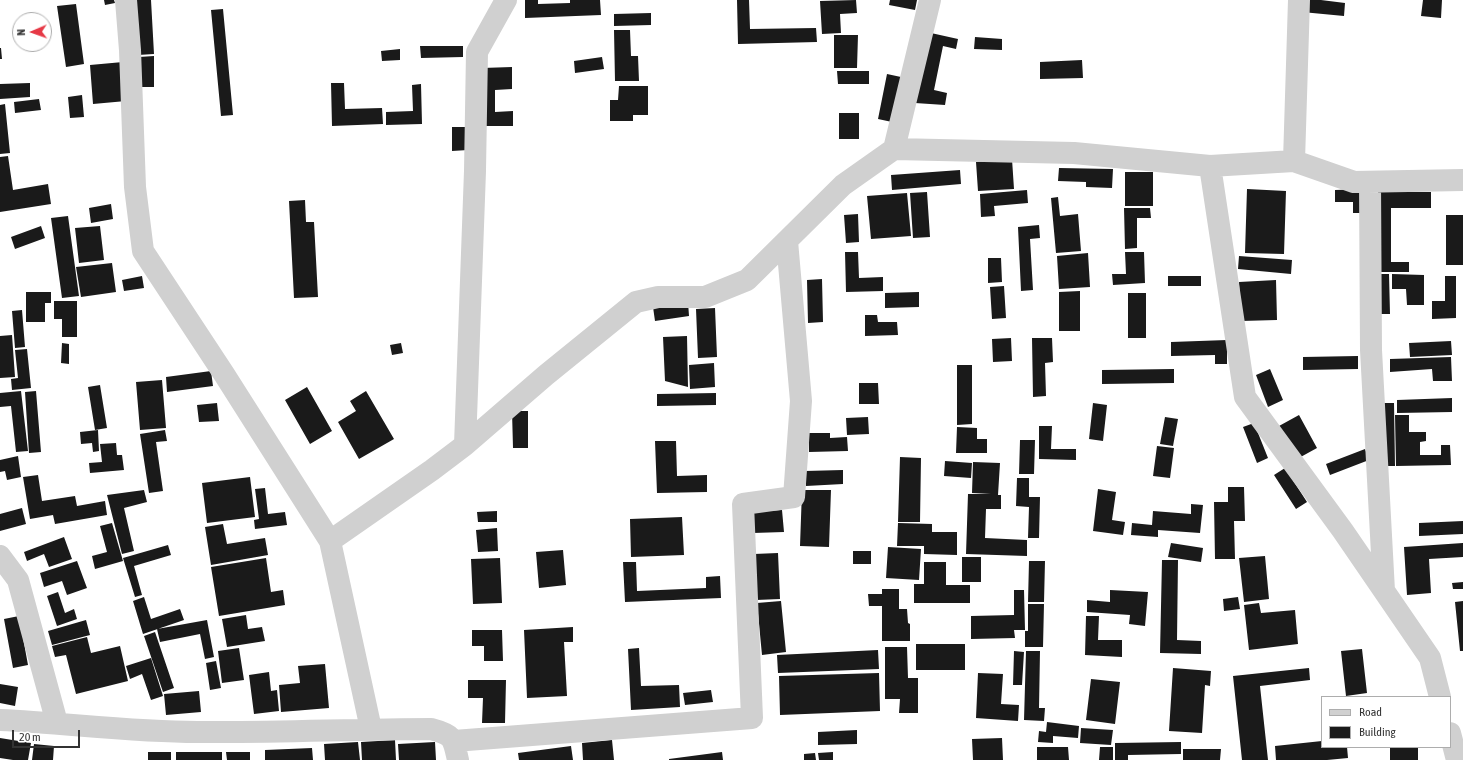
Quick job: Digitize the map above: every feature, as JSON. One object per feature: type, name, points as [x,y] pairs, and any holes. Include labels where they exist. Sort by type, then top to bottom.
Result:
[{"type":"street","points":[[126,0],[130,50],[135,188],[143,250],[330,541],[371,729]]},
{"type":"street","points":[[465,445],[475,179],[477,52],[506,0]]},
{"type":"street","points":[[894,150],[930,0]]},
{"type":"street","points":[[1294,161],[1299,0]]},
{"type":"street","points":[[330,541],[432,470],[465,445],[546,375],[636,302],[658,297],[705,297],[747,280],[843,185],[894,150],[1074,154],[1210,166],[1294,161],[1354,182],[1463,180]]},
{"type":"street","points":[[1210,166],[1245,397],[1343,531],[1430,658],[1440,696]]},
{"type":"street","points":[[1370,182],[1372,350],[1384,591]]},
{"type":"street","points":[[0,720],[57,723],[99,728],[197,732],[431,729],[446,733],[456,751],[752,718],[743,504],[794,497],[801,400],[787,241]]},
{"type":"street","points":[[0,556],[18,580],[57,723]]},
{"type":"street","points":[[1451,737],[1457,760]]},
{"type":"building","points":[[104,0],[114,0],[115,3],[105,5]]},
{"type":"building","points":[[134,0],[151,0],[154,54],[138,55]]},
{"type":"building","points":[[525,0],[538,0],[538,4],[570,3],[570,0],[600,0],[601,15],[525,18]]},
{"type":"building","points":[[737,0],[749,0],[750,29],[816,28],[817,42],[738,44]]},
{"type":"building","points":[[856,0],[857,13],[840,14],[841,33],[822,34],[820,1]]},
{"type":"building","points":[[890,0],[917,0],[915,10],[889,5]]},
{"type":"building","points":[[1303,0],[1321,0],[1345,3],[1344,16],[1302,12]]},
{"type":"building","points":[[1423,0],[1442,0],[1441,18],[1421,16]]},
{"type":"building","points":[[76,4],[84,64],[66,67],[57,6]]},
{"type":"building","points":[[223,9],[233,115],[221,116],[211,10]]},
{"type":"building","points":[[651,13],[651,25],[614,26],[614,14]]},
{"type":"building","points":[[614,30],[630,30],[631,56],[638,56],[639,81],[615,81]]},
{"type":"building","points":[[931,33],[958,39],[956,49],[943,46],[934,90],[947,93],[945,105],[915,103]]},
{"type":"building","points":[[834,35],[858,35],[857,68],[834,68]]},
{"type":"building","points":[[975,37],[1002,39],[1002,50],[974,49]]},
{"type":"building","points":[[420,46],[463,46],[463,57],[421,58]]},
{"type":"building","points":[[1,48],[2,59],[0,59]]},
{"type":"building","points":[[400,49],[400,60],[382,61],[381,51]]},
{"type":"building","points":[[154,56],[154,87],[140,87],[139,57]]},
{"type":"building","points":[[602,57],[604,69],[575,73],[574,61]]},
{"type":"building","points":[[1082,60],[1083,78],[1040,79],[1040,62]]},
{"type":"building","points":[[123,62],[126,101],[93,104],[90,65]]},
{"type":"building","points":[[512,67],[512,89],[495,90],[495,112],[513,111],[513,126],[484,126],[482,68]]},
{"type":"building","points":[[837,71],[869,71],[869,84],[838,84]]},
{"type":"building","points":[[887,74],[901,77],[892,122],[878,119]]},
{"type":"building","points":[[30,83],[30,97],[0,99],[0,84]]},
{"type":"building","points":[[331,83],[344,83],[345,109],[382,108],[383,124],[332,126]]},
{"type":"building","points":[[421,84],[422,124],[386,125],[386,112],[413,111],[412,85]]},
{"type":"building","points":[[619,86],[648,86],[648,115],[633,115],[633,121],[610,121],[610,100],[618,100]]},
{"type":"building","points":[[82,95],[84,117],[70,118],[68,97]]},
{"type":"building","points":[[39,99],[41,110],[15,113],[14,102]]},
{"type":"building","points":[[5,104],[10,153],[0,154],[0,105]]},
{"type":"building","points":[[839,113],[859,113],[859,139],[839,139]]},
{"type":"building","points":[[452,127],[468,127],[468,150],[452,151]]},
{"type":"building","points":[[8,156],[13,190],[48,184],[51,204],[0,212],[0,157]]},
{"type":"building","points":[[1012,159],[1014,189],[978,191],[976,162]]},
{"type":"building","points":[[1059,168],[1113,169],[1112,188],[1086,187],[1086,182],[1058,181]]},
{"type":"building","points":[[960,170],[961,184],[892,190],[891,175]]},
{"type":"building","points":[[1125,172],[1153,172],[1153,206],[1125,206]]},
{"type":"building","points":[[1247,189],[1286,191],[1284,254],[1245,253]]},
{"type":"building","points":[[1365,189],[1365,213],[1353,213],[1353,202],[1335,202],[1335,190]]},
{"type":"building","points":[[1027,190],[1028,203],[994,206],[995,216],[981,217],[980,194]]},
{"type":"building","points":[[927,192],[930,237],[913,238],[910,193]]},
{"type":"building","points":[[1378,192],[1431,192],[1431,208],[1391,208],[1391,262],[1409,262],[1409,272],[1377,272]]},
{"type":"building","points":[[907,193],[911,236],[871,239],[867,196]]},
{"type":"building","points":[[1058,197],[1060,216],[1078,214],[1081,251],[1056,253],[1051,198]]},
{"type":"building","points":[[305,200],[306,222],[314,222],[318,297],[294,298],[289,201]]},
{"type":"building","points":[[111,204],[113,219],[91,223],[89,208]]},
{"type":"building","points":[[1124,208],[1150,208],[1151,218],[1137,218],[1137,248],[1125,249]]},
{"type":"building","points":[[858,214],[859,242],[846,243],[844,215]]},
{"type":"building","points":[[1446,215],[1463,215],[1463,265],[1446,265]]},
{"type":"building","points":[[68,216],[79,296],[62,298],[51,218]]},
{"type":"building","points":[[1039,225],[1040,238],[1030,239],[1033,290],[1021,291],[1018,227]]},
{"type":"building","points":[[41,226],[45,238],[15,249],[11,237]]},
{"type":"building","points":[[100,226],[104,260],[79,263],[75,228]]},
{"type":"building","points":[[845,252],[858,252],[859,278],[883,277],[883,291],[846,292]]},
{"type":"building","points":[[1125,252],[1144,252],[1145,283],[1113,285],[1112,274],[1126,274]]},
{"type":"building","points":[[1088,253],[1090,287],[1059,289],[1057,256]]},
{"type":"building","points":[[1239,256],[1292,260],[1291,274],[1238,269]]},
{"type":"building","points":[[988,258],[1001,258],[1002,282],[988,283]]},
{"type":"building","points":[[112,263],[116,292],[81,297],[76,267]]},
{"type":"building","points":[[1377,274],[1389,274],[1390,314],[1378,314]]},
{"type":"building","points":[[1392,274],[1424,275],[1424,305],[1407,305],[1406,289],[1392,289]]},
{"type":"building","points":[[142,276],[144,288],[124,291],[122,280]]},
{"type":"building","points":[[1168,276],[1201,276],[1201,286],[1168,286]]},
{"type":"building","points":[[1445,276],[1456,276],[1456,318],[1432,319],[1432,301],[1445,301]]},
{"type":"building","points":[[822,279],[823,322],[808,323],[807,280]]},
{"type":"building","points":[[1276,280],[1277,320],[1241,321],[1239,282]]},
{"type":"building","points":[[1004,286],[1006,318],[992,319],[990,287]]},
{"type":"building","points":[[1080,291],[1080,331],[1059,331],[1059,292]]},
{"type":"building","points":[[26,292],[51,292],[51,303],[45,303],[45,322],[26,322]]},
{"type":"building","points":[[919,292],[919,307],[885,308],[885,293]]},
{"type":"building","points":[[1128,293],[1146,293],[1146,338],[1128,338]]},
{"type":"building","points":[[54,301],[77,301],[77,337],[62,337],[62,319],[54,319]]},
{"type":"building","points":[[688,302],[689,316],[655,321],[653,307]]},
{"type":"building","points":[[715,308],[717,357],[698,358],[696,309]]},
{"type":"building","points":[[22,310],[25,347],[15,348],[12,311]]},
{"type":"building","points":[[865,315],[877,315],[878,322],[897,322],[898,335],[865,336]]},
{"type":"building","points":[[12,335],[15,377],[0,378],[0,336]]},
{"type":"building","points":[[687,336],[688,387],[665,381],[663,337]]},
{"type":"building","points":[[1011,338],[1012,361],[993,362],[992,339]]},
{"type":"building","points":[[1032,338],[1052,338],[1053,362],[1045,363],[1046,396],[1033,397]]},
{"type":"building","points":[[1227,340],[1227,364],[1215,364],[1215,355],[1171,356],[1171,342]]},
{"type":"building","points":[[1451,341],[1452,355],[1410,357],[1409,343]]},
{"type":"building","points":[[62,343],[69,344],[69,364],[61,363]]},
{"type":"building","points":[[401,343],[403,353],[392,355],[390,345]]},
{"type":"building","points":[[27,349],[31,388],[12,390],[11,379],[18,378],[15,350]]},
{"type":"building","points":[[1358,356],[1358,369],[1303,370],[1303,357]]},
{"type":"building","points":[[1451,357],[1452,381],[1433,381],[1432,369],[1390,372],[1390,359]]},
{"type":"building","points":[[714,363],[715,387],[690,389],[689,365]]},
{"type":"building","points":[[957,365],[972,365],[972,424],[957,425]]},
{"type":"building","points":[[1174,369],[1174,383],[1102,384],[1102,370]]},
{"type":"building","points":[[1270,369],[1283,400],[1268,407],[1256,375]]},
{"type":"building","points":[[211,371],[213,386],[167,392],[166,377]]},
{"type":"building","points":[[162,380],[166,428],[140,430],[136,382]]},
{"type":"building","points":[[859,383],[878,383],[879,404],[859,404]]},
{"type":"building","points":[[100,385],[107,428],[95,430],[88,387]]},
{"type":"building","points":[[307,387],[332,431],[310,444],[285,400]]},
{"type":"building","points":[[21,391],[28,451],[16,452],[11,406],[0,407],[0,393]]},
{"type":"building","points":[[36,391],[41,452],[29,453],[25,392]]},
{"type":"building","points":[[366,391],[394,439],[359,459],[338,422],[356,411],[350,401]]},
{"type":"building","points":[[716,393],[716,405],[657,406],[657,394]]},
{"type":"building","points":[[1452,398],[1452,412],[1397,413],[1397,400]]},
{"type":"building","points":[[217,403],[219,421],[199,422],[197,405]]},
{"type":"building","points":[[1093,403],[1107,405],[1103,441],[1089,439]]},
{"type":"building","points":[[1383,403],[1394,403],[1395,466],[1384,466]]},
{"type":"building","points":[[512,411],[528,411],[528,448],[513,448]]},
{"type":"building","points":[[1299,415],[1317,448],[1297,459],[1279,426]]},
{"type":"building","points":[[1395,415],[1409,415],[1409,432],[1426,432],[1426,441],[1420,442],[1420,455],[1441,455],[1441,445],[1450,445],[1451,465],[1396,466]]},
{"type":"building","points":[[868,417],[869,434],[847,435],[846,418]]},
{"type":"building","points":[[1165,417],[1178,419],[1173,446],[1160,444]]},
{"type":"building","points":[[1254,423],[1268,458],[1257,463],[1243,427]]},
{"type":"building","points":[[1039,426],[1052,426],[1051,449],[1076,449],[1076,460],[1039,459]]},
{"type":"building","points":[[957,427],[977,428],[977,439],[987,439],[987,453],[956,453]]},
{"type":"building","points":[[98,430],[99,451],[93,452],[92,443],[81,444],[80,432]]},
{"type":"building","points":[[165,430],[167,441],[156,442],[163,491],[149,493],[140,434]]},
{"type":"building","points":[[809,433],[830,433],[830,438],[847,437],[848,451],[809,452]]},
{"type":"building","points":[[1020,440],[1035,440],[1034,474],[1019,474]]},
{"type":"building","points":[[655,441],[676,441],[677,476],[707,475],[707,492],[657,493]]},
{"type":"building","points":[[116,443],[117,455],[122,455],[124,470],[90,473],[89,463],[102,462],[100,444]]},
{"type":"building","points":[[1157,446],[1174,448],[1170,478],[1153,476]]},
{"type":"building","points":[[1365,449],[1369,460],[1330,475],[1326,464]]},
{"type":"building","points":[[18,456],[21,477],[7,480],[5,471],[0,472],[0,460]]},
{"type":"building","points":[[900,457],[921,458],[920,522],[898,522]]},
{"type":"building","points":[[945,461],[972,463],[971,478],[944,476]]},
{"type":"building","points":[[973,462],[1000,463],[998,495],[1001,495],[1001,509],[986,509],[985,538],[1027,540],[1027,556],[966,554],[968,494],[991,494],[972,493]]},
{"type":"building","points":[[1285,468],[1307,502],[1296,509],[1274,475]]},
{"type":"building","points":[[843,470],[843,484],[806,486],[805,471]]},
{"type":"building","points":[[38,475],[42,501],[75,496],[77,506],[105,501],[107,515],[55,524],[53,515],[30,519],[23,477]]},
{"type":"building","points":[[250,477],[255,517],[207,523],[202,483]]},
{"type":"building","points":[[1017,478],[1029,478],[1029,497],[1040,497],[1039,538],[1028,538],[1029,507],[1016,506]]},
{"type":"building","points":[[1228,487],[1244,487],[1245,521],[1234,521],[1235,559],[1215,559],[1214,502],[1228,502]]},
{"type":"building","points":[[265,488],[268,514],[285,512],[287,525],[255,529],[254,520],[259,519],[255,489]]},
{"type":"building","points":[[1098,489],[1116,492],[1112,520],[1125,522],[1123,535],[1093,531]]},
{"type":"building","points":[[144,490],[147,502],[124,508],[134,551],[122,554],[107,495]]},
{"type":"building","points":[[802,490],[831,490],[829,547],[800,546]]},
{"type":"building","points":[[1191,504],[1203,505],[1200,533],[1158,530],[1158,537],[1131,535],[1132,523],[1152,525],[1153,511],[1191,514]]},
{"type":"building","points":[[22,508],[26,524],[0,531],[0,514]]},
{"type":"building","points":[[782,510],[784,532],[753,533],[752,512]]},
{"type":"building","points":[[497,511],[497,522],[478,522],[477,512]]},
{"type":"building","points":[[682,517],[684,555],[631,557],[630,519]]},
{"type":"building","points":[[1463,521],[1463,534],[1419,536],[1419,523]]},
{"type":"building","points":[[112,523],[123,561],[95,569],[92,556],[107,552],[100,526]]},
{"type":"building","points":[[898,523],[932,524],[932,532],[957,532],[957,555],[924,554],[924,546],[897,546]]},
{"type":"building","points":[[223,524],[227,544],[265,538],[268,555],[211,565],[205,527]]},
{"type":"building","points":[[497,528],[498,551],[478,552],[476,530]]},
{"type":"building","points":[[64,537],[72,559],[49,567],[44,554],[27,561],[24,552]]},
{"type":"building","points":[[1171,543],[1203,548],[1201,562],[1168,557]]},
{"type":"building","points":[[1463,543],[1463,557],[1429,559],[1431,593],[1407,595],[1404,547]]},
{"type":"building","points":[[168,545],[171,555],[134,566],[142,595],[135,597],[123,558]]},
{"type":"building","points":[[888,547],[921,549],[919,580],[886,578]]},
{"type":"building","points":[[563,550],[566,585],[539,588],[536,552]]},
{"type":"building","points":[[853,551],[871,551],[871,564],[853,564]]},
{"type":"building","points":[[778,553],[780,599],[756,600],[754,554]]},
{"type":"building","points":[[1265,556],[1269,599],[1244,602],[1239,558]]},
{"type":"building","points":[[962,557],[981,557],[981,582],[962,582]]},
{"type":"building","points":[[266,558],[271,592],[283,590],[285,605],[219,616],[211,567]]},
{"type":"building","points":[[500,558],[502,603],[473,604],[471,559]]},
{"type":"building","points":[[1162,560],[1178,560],[1177,640],[1201,641],[1201,654],[1160,653]]},
{"type":"building","points":[[77,561],[87,588],[67,595],[62,581],[44,587],[40,573]]},
{"type":"building","points":[[1029,561],[1045,561],[1044,602],[1028,602]]},
{"type":"building","points":[[623,562],[636,562],[637,591],[706,588],[706,577],[720,576],[721,598],[625,602]]},
{"type":"building","points":[[924,562],[946,562],[946,585],[970,585],[970,603],[914,603],[914,584],[924,584]]},
{"type":"building","points":[[1463,582],[1463,589],[1453,589],[1452,583]]},
{"type":"building","points":[[882,589],[899,589],[899,609],[907,609],[908,623],[910,624],[910,641],[882,641],[882,606],[869,606],[868,594],[882,594]]},
{"type":"building","points":[[1014,590],[1024,590],[1025,630],[1014,630],[1015,638],[971,639],[971,616],[1014,615]]},
{"type":"building","points":[[1110,590],[1148,592],[1145,626],[1129,624],[1130,615],[1087,612],[1087,600],[1110,602]]},
{"type":"building","points":[[58,592],[65,613],[74,609],[77,619],[57,626],[47,596]]},
{"type":"building","points":[[144,597],[151,619],[180,609],[184,620],[143,634],[133,601]]},
{"type":"building","points":[[1238,597],[1240,609],[1224,611],[1223,599]]},
{"type":"building","points":[[781,601],[786,652],[762,655],[757,603]]},
{"type":"building","points":[[1463,601],[1463,651],[1460,651],[1455,602]]},
{"type":"building","points":[[1259,603],[1261,613],[1295,610],[1298,644],[1249,650],[1244,605]]},
{"type":"building","points":[[1028,604],[1044,604],[1043,647],[1025,647],[1025,631],[1028,631]]},
{"type":"building","points":[[246,615],[248,629],[262,627],[265,641],[227,647],[222,619]]},
{"type":"building","points":[[19,616],[28,665],[13,668],[4,619]]},
{"type":"building","points":[[1086,616],[1099,616],[1098,640],[1122,640],[1122,657],[1085,655]]},
{"type":"building","points":[[86,620],[90,635],[52,645],[48,631]]},
{"type":"building","points":[[207,620],[214,657],[205,659],[200,634],[160,642],[157,629]]},
{"type":"building","points":[[573,627],[573,642],[564,642],[567,696],[527,698],[524,630]]},
{"type":"building","points":[[472,630],[502,630],[503,661],[484,661],[484,646],[472,646]]},
{"type":"building","points":[[155,632],[174,688],[163,692],[144,636]]},
{"type":"building","points":[[87,637],[91,653],[120,646],[128,681],[76,694],[66,655],[55,657],[52,646]]},
{"type":"building","points":[[916,644],[965,644],[965,670],[916,670]]},
{"type":"building","points":[[885,647],[907,647],[908,678],[918,678],[918,713],[899,713],[900,699],[885,699]]},
{"type":"building","points":[[239,648],[244,680],[222,683],[218,651]]},
{"type":"building","points":[[639,648],[641,686],[679,685],[680,707],[631,710],[628,649]]},
{"type":"building","points":[[1362,649],[1367,693],[1346,696],[1341,651]]},
{"type":"building","points":[[878,650],[879,669],[778,673],[777,655]]},
{"type":"building","points":[[1014,651],[1024,652],[1022,685],[1013,685]]},
{"type":"building","points":[[1026,651],[1040,651],[1039,708],[1045,708],[1044,721],[1024,720]]},
{"type":"building","points":[[151,658],[163,696],[151,700],[142,674],[130,679],[126,666]]},
{"type":"building","points":[[216,661],[221,688],[210,690],[206,663]]},
{"type":"building","points":[[325,664],[329,708],[281,712],[279,685],[300,683],[298,666]]},
{"type":"building","points":[[1173,668],[1211,671],[1210,686],[1205,685],[1202,733],[1169,731]]},
{"type":"building","points":[[1309,668],[1310,680],[1260,686],[1268,760],[1242,760],[1233,676]]},
{"type":"building","points":[[269,672],[271,691],[277,690],[279,711],[254,714],[249,675]]},
{"type":"building","points":[[879,673],[880,711],[780,715],[779,676]]},
{"type":"building","points":[[978,673],[1003,674],[1001,704],[1019,705],[1018,721],[976,718]]},
{"type":"building","points":[[1091,679],[1120,682],[1115,724],[1086,720]]},
{"type":"building","points":[[468,680],[506,680],[505,723],[482,723],[483,698],[468,698]]},
{"type":"building","points":[[0,684],[18,687],[15,706],[0,703]]},
{"type":"building","points":[[711,690],[713,702],[685,705],[683,693]]},
{"type":"building","points":[[199,691],[201,712],[166,715],[164,694]]},
{"type":"building","points":[[1047,722],[1079,726],[1078,738],[1053,736],[1053,743],[1038,742],[1039,731],[1046,732]]},
{"type":"building","points":[[1081,728],[1113,730],[1111,745],[1080,743]]},
{"type":"building","points":[[857,730],[857,744],[818,745],[818,732]]},
{"type":"building","points":[[0,738],[31,743],[28,760],[0,758]]},
{"type":"building","points":[[1002,738],[1003,760],[973,760],[972,739]]},
{"type":"building","points":[[395,740],[396,760],[362,760],[361,742]]},
{"type":"building","points":[[612,740],[614,760],[583,760],[582,743]]},
{"type":"building","points":[[1321,741],[1321,748],[1347,748],[1348,758],[1327,760],[1276,760],[1275,746]]},
{"type":"building","points":[[358,742],[360,760],[325,760],[324,744]]},
{"type":"building","points":[[435,742],[436,760],[399,760],[398,744]]},
{"type":"building","points":[[1181,742],[1181,754],[1128,755],[1128,760],[1115,760],[1115,743]]},
{"type":"building","points":[[34,744],[54,746],[53,760],[32,760]]},
{"type":"building","points":[[571,746],[573,760],[519,760],[518,753]]},
{"type":"building","points":[[1037,747],[1068,747],[1069,760],[1037,760]]},
{"type":"building","points":[[1100,747],[1113,747],[1113,760],[1099,760]]},
{"type":"building","points":[[312,748],[313,760],[265,760],[265,750]]},
{"type":"building","points":[[1390,748],[1418,748],[1418,760],[1390,760]]},
{"type":"building","points":[[1183,749],[1221,749],[1220,760],[1183,760]]},
{"type":"building","points":[[148,752],[171,752],[171,760],[148,760]]},
{"type":"building","points":[[176,752],[222,752],[222,760],[176,760]]},
{"type":"building","points":[[226,752],[250,752],[250,760],[227,760]]},
{"type":"building","points":[[722,752],[723,760],[669,760],[669,759]]},
{"type":"building","points":[[833,752],[833,760],[819,760],[818,753]]},
{"type":"building","points":[[815,753],[816,760],[804,760],[804,754]]}]
